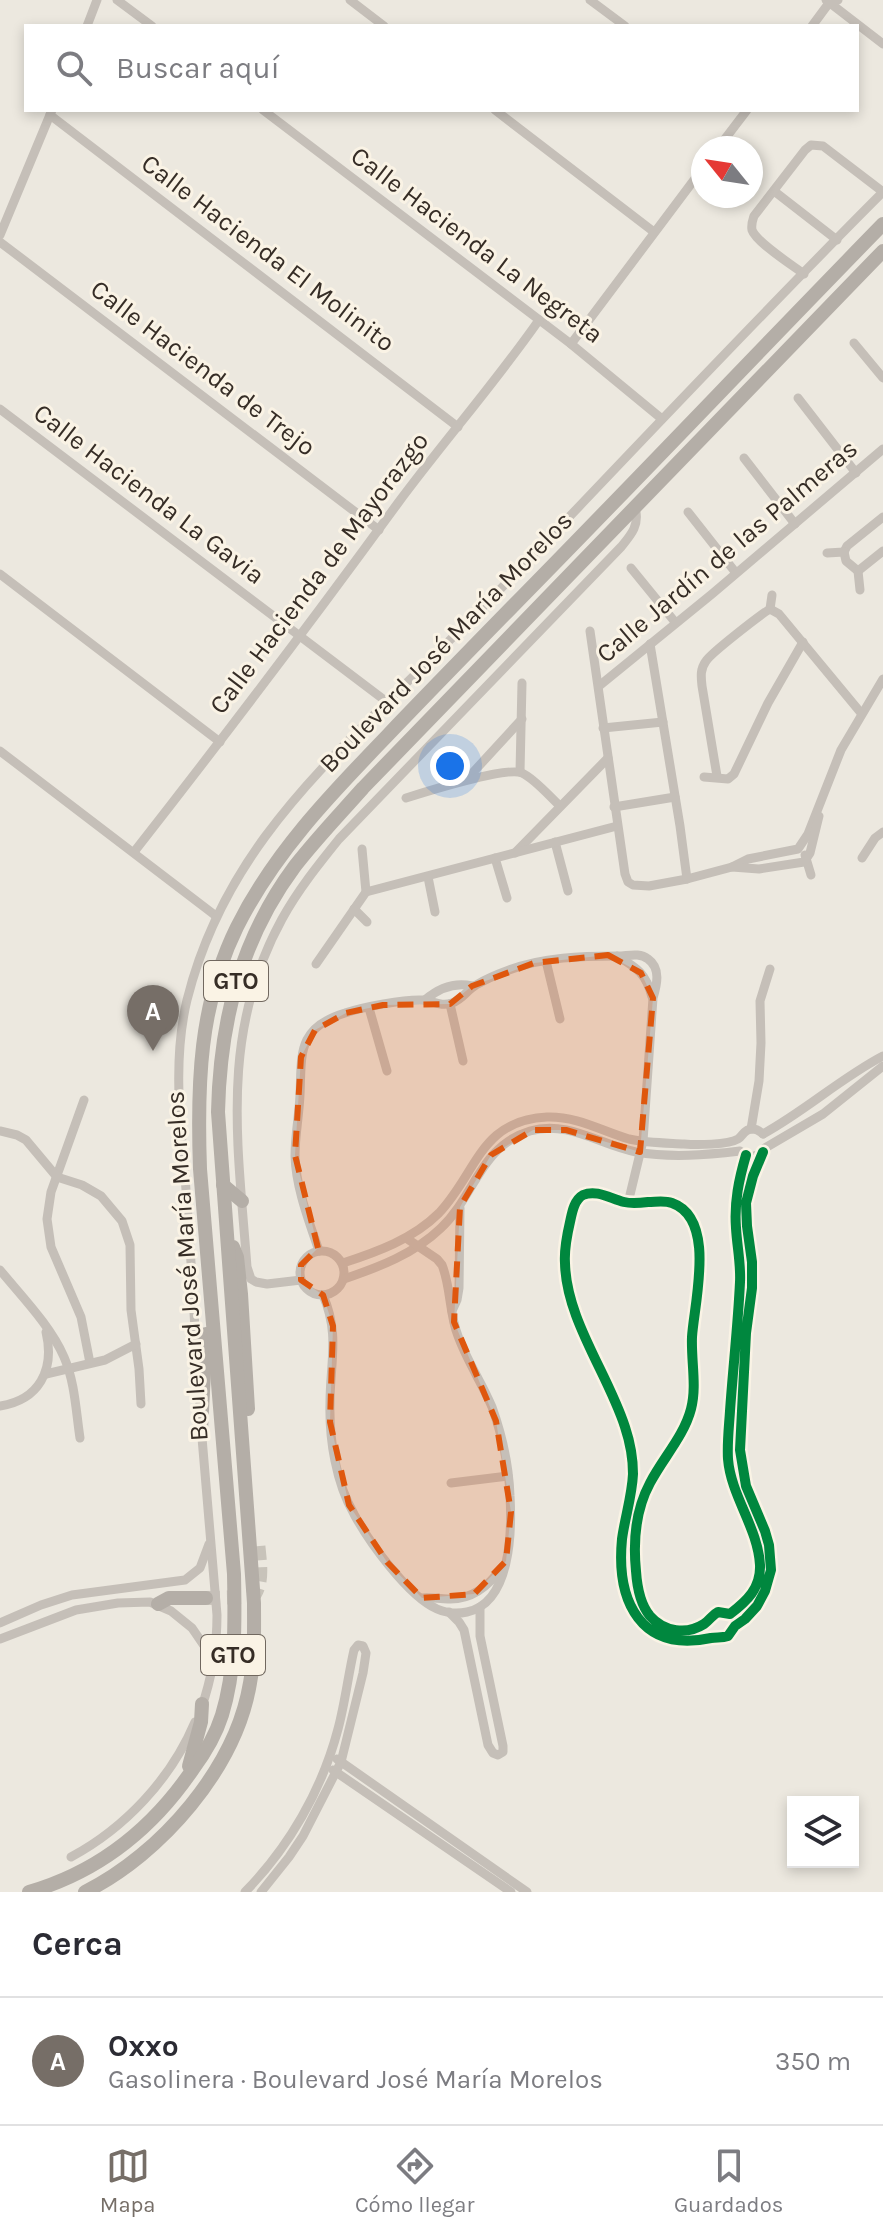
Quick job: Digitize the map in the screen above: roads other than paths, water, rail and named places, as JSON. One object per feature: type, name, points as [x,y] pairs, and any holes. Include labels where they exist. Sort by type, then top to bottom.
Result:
[{"type":"main road","name":"Boulevard José María Morelos","points":[[29,1892],[64,1880],[118,1849],[151,1820],[178,1792],[207,1748],[220,1720],[228,1690],[235,1632],[234,1574],[200,1169],[198,1107],[209,1003],[237,927],[283,851],[315,812],[883,224]]},
{"type":"main road","name":"Boulevard José María Morelos","points":[[85,1892],[107,1881],[134,1860],[196,1799],[234,1734],[250,1683],[254,1603],[218,1092],[222,1042],[244,957],[277,893],[316,840],[363,788],[883,251]]},
{"type":"main road","points":[[223,1185],[242,1201]]},
{"type":"main road","points":[[226,1238],[237,1257],[241,1294],[258,1541]]},
{"type":"main road","points":[[201,1430],[209,1274]]},
{"type":"main road","points":[[158,1604],[169,1598],[206,1598]]},
{"type":"main road","points":[[178,1792],[196,1746],[202,1704]]},
{"type":"street","points":[[88,24],[97,0]]},
{"type":"street","points":[[117,0],[149,24]]},
{"type":"street","points":[[350,0],[381,24]]},
{"type":"street","points":[[590,0],[622,24]]},
{"type":"street","points":[[814,24],[831,1],[859,24]]},
{"type":"street","points":[[859,24],[883,44]]},
{"type":"street","points":[[0,235],[51,112]]},
{"type":"street","name":"Calle Hacienda El Molinito","points":[[51,112],[458,427]]},
{"type":"street","name":"Calle Hacienda La Negreta","points":[[266,112],[571,344],[662,419]]},
{"type":"street","points":[[498,112],[654,232]]},
{"type":"street","points":[[726,136],[743,112]]},
{"type":"street","points":[[71,1857],[105,1837],[144,1800],[177,1757],[189,1736],[213,1669],[217,1615],[201,1430],[179,1058],[188,997],[216,916],[241,870],[280,816],[327,761],[484,605],[662,419],[804,274],[883,192],[823,146],[814,144],[805,150],[753,219],[753,232],[804,274]]},
{"type":"street","points":[[571,344],[691,184]]},
{"type":"street","points":[[774,191],[837,240]]},
{"type":"street","name":"Calle Hacienda de Trejo","points":[[0,242],[379,530]]},
{"type":"street","name":"Calle Hacienda de Mayorazgo","points":[[134,852],[539,320]]},
{"type":"street","points":[[854,343],[883,378]]},
{"type":"street","points":[[798,398],[856,473]]},
{"type":"street","name":"Calle Hacienda La Gavia","points":[[0,409],[387,702]]},
{"type":"street","name":"Calle Jardín de las Palmeras","points":[[599,686],[883,449]]},
{"type":"street","points":[[744,458],[795,524]]},
{"type":"street","points":[[301,1280],[267,1284],[250,1277],[242,1201],[236,1082],[242,1033],[259,972],[282,920],[302,887],[339,839],[621,547],[636,524],[635,508]]},
{"type":"street","points":[[688,512],[736,573]]},
{"type":"street","points":[[858,571],[846,561],[846,547],[883,517]]},
{"type":"street","points":[[858,571],[883,551]]},
{"type":"street","points":[[827,553],[844,552]]},
{"type":"street","points":[[631,568],[675,622]]},
{"type":"street","points":[[858,571],[860,590]]},
{"type":"street","points":[[0,574],[220,742]]},
{"type":"street","points":[[717,776],[701,672],[714,653],[770,609],[772,595]]},
{"type":"street","points":[[770,609],[776,610],[861,713]]},
{"type":"street","points":[[590,631],[625,874],[631,884],[637,886],[687,879],[732,867],[748,859],[793,851],[801,845],[841,750],[883,679]]},
{"type":"street","points":[[704,777],[728,779],[734,774],[759,719],[803,642]]},
{"type":"street","points":[[650,644],[687,879]]},
{"type":"street","points":[[520,772],[522,683]]},
{"type":"street","points":[[466,780],[522,719]]},
{"type":"street","points":[[603,728],[663,722]]},
{"type":"street","points":[[0,751],[216,916]]},
{"type":"street","points":[[514,854],[608,758]]},
{"type":"street","points":[[406,798],[466,780],[520,772],[560,806]]},
{"type":"street","points":[[614,807],[675,797]]},
{"type":"street","points":[[732,867],[748,870],[774,868],[799,865],[807,860],[819,804]]},
{"type":"street","points":[[366,892],[617,826]]},
{"type":"street","points":[[862,858],[875,838],[883,832]]},
{"type":"street","points":[[555,842],[568,891]]},
{"type":"street","points":[[801,845],[811,875]]},
{"type":"street","points":[[316,964],[366,892],[362,849]]},
{"type":"street","points":[[495,858],[507,898]]},
{"type":"street","points":[[428,877],[435,912]]},
{"type":"street","points":[[354,909],[367,922]]},
{"type":"street","points":[[425,1000],[442,988],[472,986],[513,969],[546,961],[598,955],[639,955],[652,963],[657,980],[653,998],[643,1141],[628,1203]]},
{"type":"street","points":[[546,961],[560,1019]]},
{"type":"street","points":[[751,1129],[759,1081],[760,1001],[770,969]]},
{"type":"street","points":[[319,1251],[296,1166],[302,1051],[310,1036],[328,1021],[346,1013],[425,1000],[440,1005],[450,1004],[464,996],[472,986]]},
{"type":"street","points":[[450,1004],[463,1061]]},
{"type":"street","points":[[369,1008],[387,1071]]},
{"type":"street","points":[[763,1134],[883,1056]]},
{"type":"street","points":[[344,1279],[343,1263],[334,1253],[319,1251],[306,1258],[301,1265],[301,1280],[309,1291],[323,1295],[336,1290],[344,1279],[418,1247],[460,1207],[485,1162],[512,1138],[533,1130],[557,1128],[640,1152],[691,1156],[743,1153],[753,1157],[823,1114],[883,1066]]},
{"type":"street","points":[[845,1080],[851,1091]]},
{"type":"street","points":[[84,1100],[48,1205],[48,1234],[81,1317],[90,1363]]},
{"type":"street","points":[[816,1101],[823,1114]]},
{"type":"street","points":[[343,1263],[406,1238],[423,1227],[455,1192],[480,1151],[494,1137],[519,1122],[546,1117],[568,1118],[630,1139],[694,1144],[739,1138],[751,1129],[763,1134],[766,1143],[746,1203],[752,1288],[746,1333],[740,1450],[746,1486],[769,1545],[771,1570],[757,1606],[728,1636],[686,1642],[661,1637],[648,1630],[633,1613],[625,1584],[622,1541],[633,1480],[631,1450],[617,1402],[572,1302],[564,1262],[573,1210],[581,1197],[589,1194],[600,1194],[628,1203],[668,1202],[682,1209],[695,1229],[700,1264],[692,1336],[692,1402],[687,1422],[649,1484],[642,1503],[635,1543],[636,1578],[650,1616],[672,1630],[691,1630],[709,1621],[718,1612],[730,1614],[745,1603],[756,1587],[760,1564],[733,1484],[728,1459],[740,1279],[735,1205],[743,1153],[739,1138]]},
{"type":"street","points":[[0,1131],[26,1140],[57,1177],[82,1185],[101,1196],[117,1213],[126,1229],[131,1252],[131,1310],[141,1404]]},
{"type":"street","points":[[494,1137],[501,1146]]},
{"type":"street","points":[[452,1311],[459,1288],[460,1207]]},
{"type":"street","points":[[323,1295],[331,1316],[334,1338],[330,1422],[349,1505],[370,1540],[396,1573],[432,1607],[464,1613],[480,1607],[497,1589],[503,1575],[511,1527],[503,1444],[491,1406],[455,1328],[442,1265],[406,1238]]},
{"type":"street","points":[[369,1254],[373,1269]]},
{"type":"street","points":[[0,1270],[62,1353],[72,1387],[80,1438]]},
{"type":"street","points":[[0,1406],[24,1399],[46,1374],[48,1339],[44,1325]]},
{"type":"street","points":[[46,1374],[105,1360],[136,1344]]},
{"type":"street","points":[[451,1483],[508,1476]]},
{"type":"street","points":[[0,1623],[56,1600],[134,1586],[176,1583],[192,1576],[200,1568],[211,1534]]},
{"type":"street","points":[[422,1598],[451,1599],[474,1594],[489,1583],[506,1561]]},
{"type":"street","points":[[134,1586],[135,1602]]},
{"type":"street","points":[[0,1639],[76,1610],[135,1602],[158,1604],[192,1628],[207,1650],[213,1669]]},
{"type":"street","points":[[449,1612],[464,1630],[488,1745],[498,1755],[503,1752],[503,1746],[483,1655],[480,1607]]},
{"type":"street","points":[[730,1614],[735,1626]]},
{"type":"street","points":[[709,1621],[709,1630],[716,1637]]},
{"type":"street","points":[[255,1882],[265,1891],[303,1836],[335,1767],[355,1712],[366,1657],[362,1645],[357,1645],[354,1650],[339,1728],[330,1755],[335,1767],[511,1892]]},
{"type":"street","points":[[245,1892],[280,1851],[335,1767]]},
{"type":"street","points":[[335,1767],[527,1892]]},
{"type":"tunnel","points":[[206,1598],[255,1594],[260,1575],[258,1541]]},
{"type":"place","name":"Oxxo","points":[[153,1051]]}]
